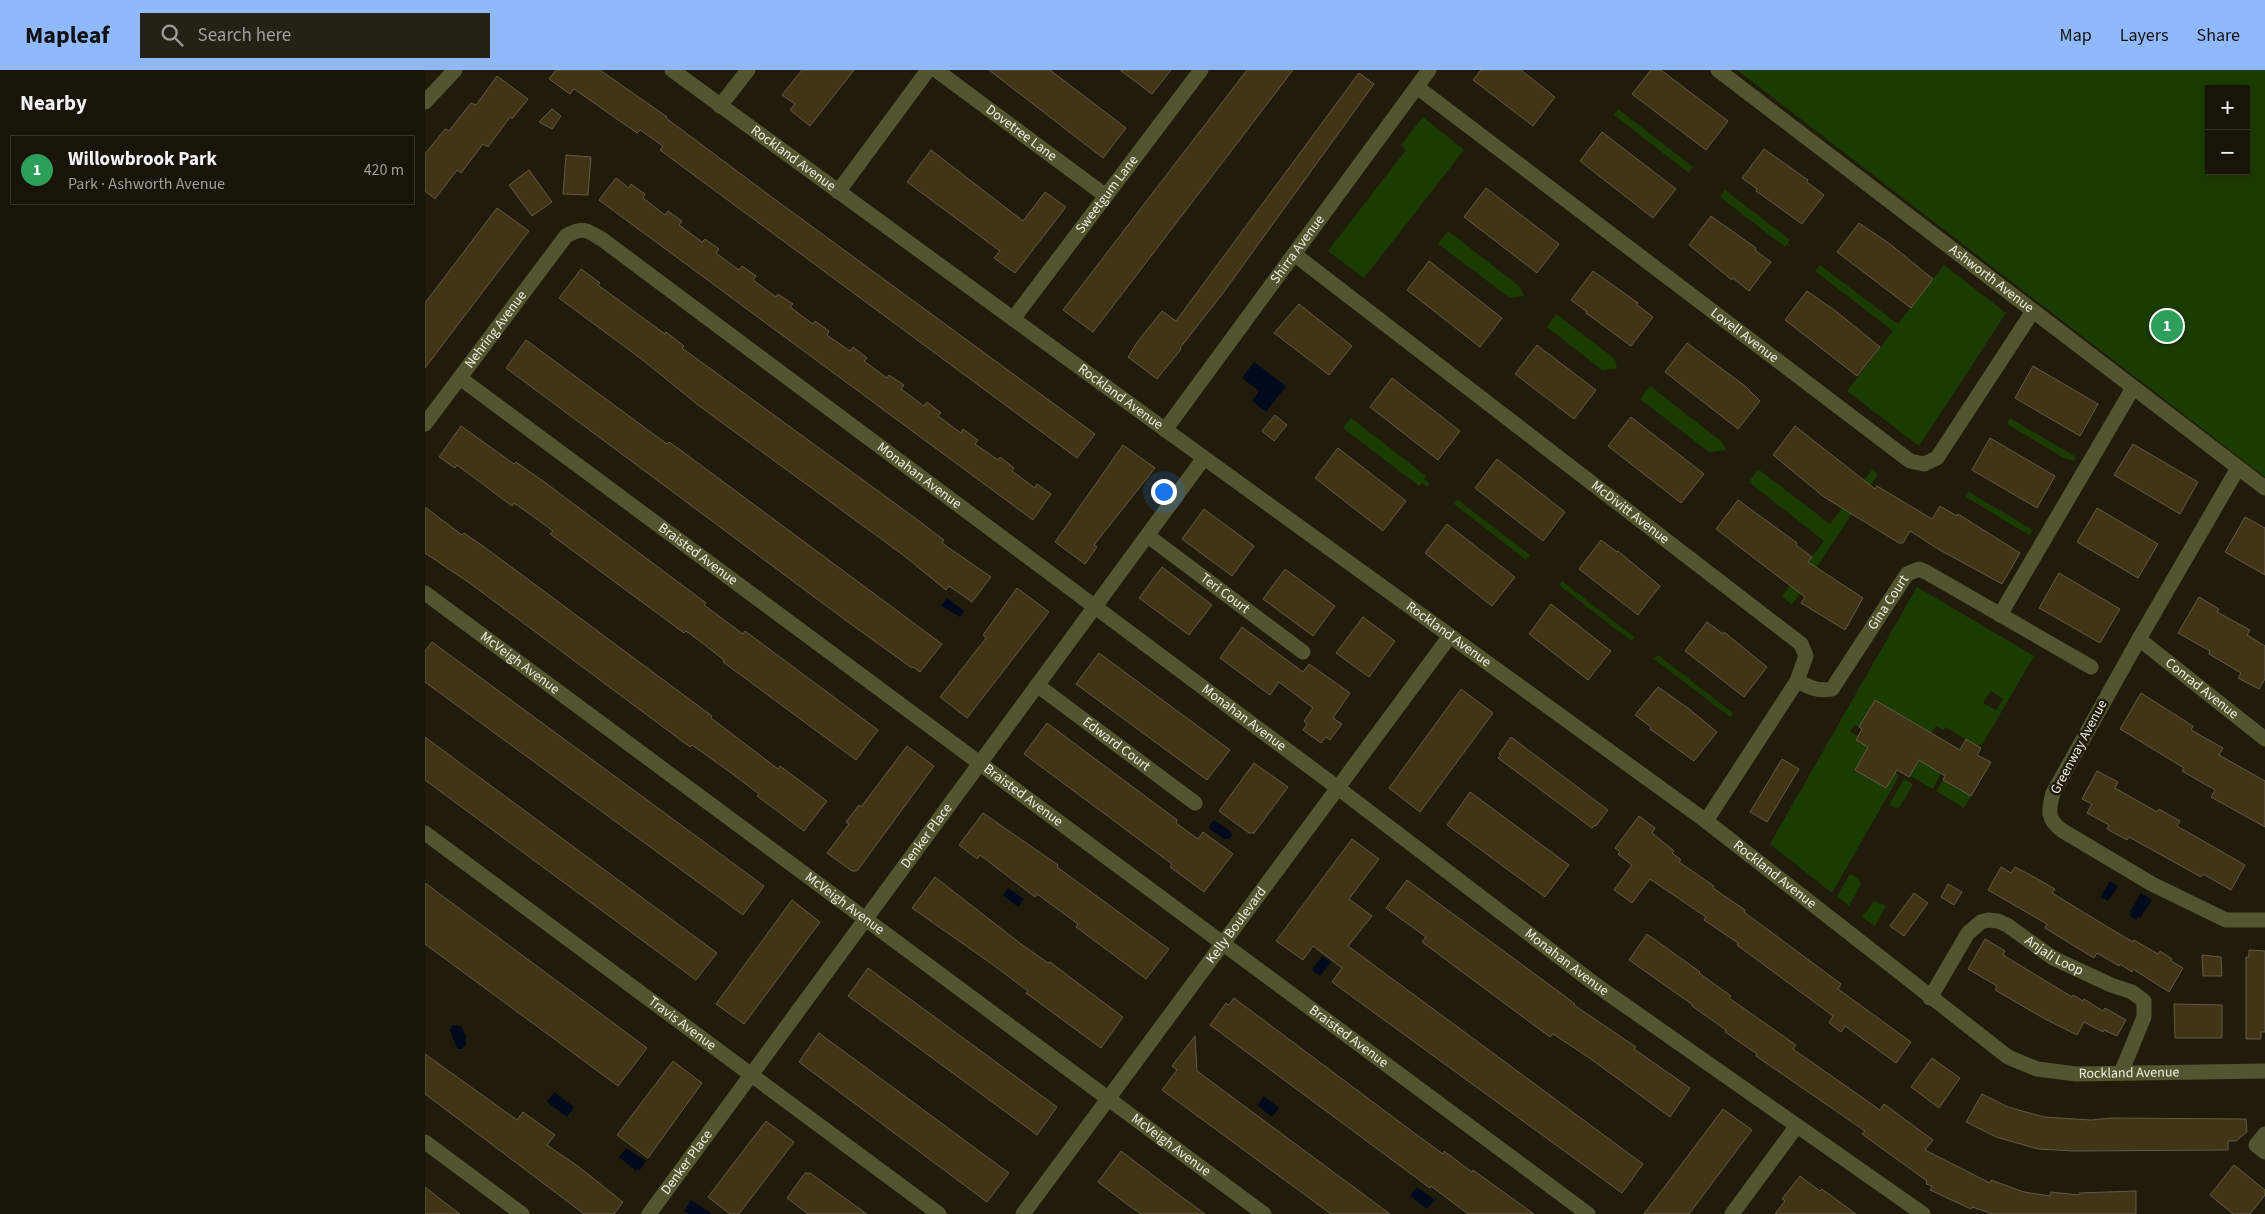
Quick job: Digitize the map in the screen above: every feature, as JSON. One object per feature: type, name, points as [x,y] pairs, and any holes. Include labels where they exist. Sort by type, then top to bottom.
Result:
[{"type":"street","points":[[425,102],[455,70]]},
{"type":"street","name":"Rockland Avenue","points":[[672,70],[1165,430],[1706,821],[1995,1048],[2023,1064],[2055,1072],[2265,1072]]},
{"type":"street","points":[[720,106],[748,70]]},
{"type":"street","points":[[838,192],[928,70]]},
{"type":"street","name":"Dovetree Lane","points":[[937,70],[1106,196]]},
{"type":"street","name":"Sweetgum Lane","points":[[1013,318],[1201,70]]},
{"type":"street","name":"Shirra Avenue","points":[[1165,430],[1429,70]]},
{"type":"street","name":"Ashworth Avenue","points":[[1718,70],[2265,488]]},
{"type":"street","name":"Lovell Avenue","points":[[1417,87],[1910,461],[1925,464],[1937,458],[2033,311]]},
{"type":"street","name":"Monahan Avenue","points":[[566,236],[576,230],[586,230],[603,240],[1337,788],[1596,985],[1795,1127],[1923,1214]]},
{"type":"street","name":"Nehring Avenue","points":[[425,424],[566,236]]},
{"type":"street","name":"McDivitt Avenue","points":[[1295,254],[1801,644],[1806,656],[1797,681],[1706,821]]},
{"type":"street","name":"Braisted Avenue","points":[[459,378],[1588,1214]]},
{"type":"street","points":[[2000,615],[2133,388]]},
{"type":"street","name":"Denker Place","points":[[649,1214],[1204,458]]},
{"type":"street","name":"Greenway Avenue","points":[[2239,468],[2139,639],[2053,794],[2049,807],[2049,817],[2054,825],[2063,831],[2144,879],[2226,920],[2265,920]]},
{"type":"street","name":"Teri Court","points":[[1148,536],[1303,652]]},
{"type":"street","name":"Gina Court","points":[[1797,681],[1813,689],[1824,691],[1832,689],[1907,574],[1919,569],[2091,667]]},
{"type":"street","name":"McVeigh Avenue","points":[[425,593],[1264,1214]]},
{"type":"street","name":"Kelly Boulevard","points":[[1023,1214],[1450,636]]},
{"type":"street","name":"Conrad Avenue","points":[[2139,639],[2265,739]]},
{"type":"street","name":"Edward Court","points":[[1037,685],[1195,803]]},
{"type":"street","name":"Travis Avenue","points":[[425,833],[939,1214]]},
{"type":"street","name":"Anjali Loop","points":[[1931,998],[1968,933],[1981,922],[1998,921],[2053,958],[2084,974],[2132,992],[2144,1001],[2144,1017],[2121,1073]]},
{"type":"street","points":[[1732,1214],[1795,1127]]},
{"type":"street","points":[[2265,1134],[2256,1145],[2265,1152]]},
{"type":"street","points":[[425,1142],[522,1214]]},
{"type":"green space","points":[[1737,70],[2265,70],[2265,477]]},
{"type":"green space","points":[[1618,109],[1693,167],[1689,173],[1614,115]]},
{"type":"green space","points":[[1423,117],[1464,150],[1364,278],[1328,251],[1406,150],[1401,145]]},
{"type":"green space","points":[[1725,190],[1790,240],[1788,243],[1790,247],[1787,244],[1785,247],[1720,197]]},
{"type":"green space","points":[[1448,231],[1519,286],[1524,296],[1510,298],[1438,244]]},
{"type":"green space","points":[[1820,265],[1898,324],[1944,265],[2006,313],[1919,446],[1847,391],[1893,331],[1815,271]]},
{"type":"green space","points":[[1556,314],[1615,359],[1617,369],[1602,370],[1547,327]]},
{"type":"green space","points":[[1650,386],[1722,442],[1727,450],[1709,452],[1640,399]]},
{"type":"green space","points":[[1351,418],[1426,476],[1424,479],[1430,484],[1427,487],[1422,483],[1419,486],[1343,428]]},
{"type":"green space","points":[[2010,418],[2076,457],[2074,461],[2064,458],[2007,424]]},
{"type":"green space","points":[[1758,469],[1830,524],[1872,470],[1878,474],[1792,605],[1782,596],[1824,541],[1749,482]]},
{"type":"green space","points":[[1969,492],[2033,530],[2029,535],[1966,497]]},
{"type":"green space","points":[[1458,500],[1530,555],[1526,560],[1454,504]]},
{"type":"green space","points":[[1562,581],[1634,637],[1631,641],[1559,585]]},
{"type":"green space","points":[[1917,587],[2034,656],[1982,745],[1979,744],[1977,746],[1945,727],[1943,730],[1936,726],[1931,734],[1875,700],[1859,727],[1854,725],[1850,732],[1858,736],[1856,740],[1868,747],[1855,770],[1886,788],[1895,773],[1899,776],[1832,893],[1770,844]],"holes":[[[1991,691],[2003,699],[1996,710],[1983,703]]]},
{"type":"green space","points":[[1658,655],[1733,713],[1730,717],[1654,659]]},
{"type":"green space","points":[[1919,760],[1941,773],[1933,789],[1910,776]]},
{"type":"green space","points":[[1904,779],[1913,784],[1900,807],[1896,808],[1889,805]]},
{"type":"green space","points":[[1943,780],[1971,796],[1964,808],[1936,791]]},
{"type":"green space","points":[[1850,874],[1858,878],[1861,884],[1849,906],[1837,896]]},
{"type":"green space","points":[[1874,901],[1886,906],[1875,926],[1862,917]]},
{"type":"water","points":[[1254,362],[1286,386],[1266,412],[1252,401],[1259,391],[1242,378]]},
{"type":"water","points":[[947,598],[964,611],[960,617],[941,606]]},
{"type":"water","points":[[1214,820],[1230,831],[1232,836],[1229,839],[1224,839],[1210,829],[1209,826]]},
{"type":"water","points":[[2110,881],[2118,886],[2108,901],[2100,897]]},
{"type":"water","points":[[1008,888],[1024,899],[1018,907],[1003,895]]},
{"type":"water","points":[[2141,893],[2152,900],[2140,918],[2138,917],[2136,920],[2130,916],[2130,912]]},
{"type":"water","points":[[1322,956],[1331,962],[1320,976],[1312,970]]},
{"type":"water","points":[[453,1025],[461,1026],[466,1036],[466,1045],[462,1049],[458,1049],[452,1037],[450,1030]]},
{"type":"water","points":[[554,1092],[574,1107],[567,1117],[547,1102]]},
{"type":"water","points":[[1264,1096],[1279,1108],[1272,1117],[1257,1105]]},
{"type":"water","points":[[626,1148],[646,1161],[639,1171],[637,1169],[636,1171],[619,1157]]},
{"type":"water","points":[[1417,1187],[1435,1200],[1427,1209],[1410,1196]]},
{"type":"water","points":[[691,1200],[711,1214],[689,1214],[684,1211]]},
{"type":"building","points":[[556,70],[600,70],[667,117],[773,198],[1095,434],[1077,458],[660,150],[663,146],[640,130],[637,133],[574,89],[570,94],[549,79]]},
{"type":"building","points":[[802,70],[854,70],[810,126],[790,110],[795,104],[782,95]]},
{"type":"building","points":[[989,70],[1050,70],[1126,128],[1103,158]]},
{"type":"building","points":[[1120,70],[1171,70],[1152,94]]},
{"type":"building","points":[[1247,70],[1293,70],[1093,332],[1063,310]]},
{"type":"building","points":[[1481,70],[1521,70],[1555,97],[1533,126],[1473,80]]},
{"type":"building","points":[[1651,70],[1661,70],[1728,121],[1706,150],[1632,94]]},
{"type":"building","points":[[1359,73],[1374,84],[1223,293],[1157,379],[1128,357],[1138,341],[1162,311],[1176,321]]},
{"type":"building","points":[[497,76],[528,99],[512,119],[510,117],[488,147],[483,144],[461,173],[457,170],[435,199],[425,191],[425,154],[445,129],[449,131],[471,103],[476,105]]},
{"type":"building","points":[[552,109],[561,116],[552,129],[539,122]]},
{"type":"building","points":[[1602,132],[1676,189],[1653,218],[1580,161]]},
{"type":"building","points":[[1764,149],[1808,180],[1807,182],[1824,195],[1802,224],[1756,191],[1757,189],[1742,178]]},
{"type":"building","points":[[931,150],[1023,221],[1045,192],[1066,207],[1015,273],[994,258],[1000,251],[907,182]]},
{"type":"building","points":[[566,155],[591,157],[588,195],[563,194]]},
{"type":"building","points":[[529,170],[552,202],[532,216],[509,185]]},
{"type":"building","points":[[616,178],[629,188],[631,184],[645,194],[643,198],[665,215],[668,211],[682,221],[679,225],[702,242],[705,239],[719,249],[716,253],[739,270],[742,266],[756,276],[753,280],[776,297],[778,294],[793,304],[790,307],[813,324],[815,321],[829,331],[827,335],[850,351],[853,347],[867,358],[864,361],[887,378],[889,375],[904,385],[901,389],[924,406],[927,402],[941,413],[938,416],[961,433],[963,429],[978,440],[975,444],[998,460],[1000,457],[1014,468],[1012,471],[1035,488],[1037,484],[1051,494],[1033,520],[599,200]]},
{"type":"building","points":[[1486,188],[1559,244],[1537,273],[1464,217]]},
{"type":"building","points":[[497,208],[529,231],[425,368],[425,303]]},
{"type":"building","points":[[1711,216],[1756,248],[1755,250],[1771,262],[1749,291],[1733,278],[1732,280],[1689,245]]},
{"type":"building","points":[[1859,223],[1890,244],[1933,279],[1911,308],[1837,252]]},
{"type":"building","points":[[1429,261],[1502,318],[1480,347],[1407,290]]},
{"type":"building","points":[[581,269],[600,283],[598,285],[665,334],[666,332],[684,346],[682,348],[915,518],[944,540],[942,543],[991,577],[972,602],[949,586],[946,590],[903,555],[698,405],[644,361],[559,298]]},
{"type":"building","points":[[1593,271],[1638,303],[1636,304],[1653,317],[1631,346],[1571,300]]},
{"type":"building","points":[[1807,291],[1837,312],[1880,347],[1857,376],[1785,320]]},
{"type":"building","points":[[1299,304],[1352,346],[1329,375],[1274,333]]},
{"type":"building","points":[[526,340],[667,444],[669,442],[683,452],[942,644],[920,672],[848,622],[506,368]]},
{"type":"building","points":[[1687,343],[1745,386],[1760,401],[1738,429],[1665,372]]},
{"type":"building","points":[[1537,345],[1596,390],[1574,419],[1515,374]]},
{"type":"building","points":[[2033,366],[2098,404],[2080,436],[2015,398]]},
{"type":"building","points":[[1392,378],[1460,431],[1438,460],[1370,407]]},
{"type":"building","points":[[1275,415],[1287,425],[1274,441],[1262,431]]},
{"type":"building","points":[[1631,417],[1704,474],[1681,503],[1608,446]]},
{"type":"building","points":[[461,426],[514,464],[516,462],[547,484],[706,603],[704,605],[743,634],[745,631],[878,730],[856,760],[723,662],[724,660],[705,645],[686,631],[684,633],[550,534],[553,531],[534,517],[514,503],[512,506],[457,465],[455,468],[439,457]]},
{"type":"building","points":[[1795,426],[1875,489],[1877,486],[1932,519],[1940,506],[1957,516],[1958,514],[2020,553],[2002,584],[1938,549],[1910,531],[1903,543],[1899,543],[1824,497],[1773,455]]},
{"type":"building","points":[[1990,438],[2055,476],[2037,508],[1972,470]]},
{"type":"building","points":[[2133,444],[2198,482],[2180,514],[2114,475]]},
{"type":"building","points":[[1123,445],[1155,468],[1094,545],[1097,547],[1085,564],[1055,542]]},
{"type":"building","points":[[1338,448],[1406,501],[1383,531],[1315,478]]},
{"type":"building","points":[[1497,459],[1565,512],[1543,541],[1475,488]]},
{"type":"building","points":[[1738,500],[1797,543],[1796,545],[1812,557],[1808,562],[1863,598],[1845,630],[1801,603],[1805,597],[1716,529]]},
{"type":"building","points":[[425,507],[462,535],[464,533],[483,546],[712,716],[711,718],[778,769],[780,766],[827,801],[804,831],[757,796],[759,794],[730,772],[692,745],[690,747],[471,584],[425,553]]},
{"type":"building","points":[[2097,508],[2158,544],[2138,578],[2077,542]]},
{"type":"building","points":[[1204,509],[1254,546],[1232,576],[1182,539]]},
{"type":"building","points":[[2245,517],[2265,528],[2265,575],[2225,552]]},
{"type":"building","points":[[1447,524],[1515,577],[1492,606],[1425,553]]},
{"type":"building","points":[[1601,540],[1618,551],[1660,586],[1638,615],[1579,569]]},
{"type":"building","points":[[1162,567],[1212,605],[1189,635],[1139,598]]},
{"type":"building","points":[[1285,569],[1335,606],[1313,636],[1263,599]]},
{"type":"building","points":[[2059,573],[2120,609],[2100,643],[2039,608]]},
{"type":"building","points":[[1017,588],[1049,612],[967,718],[940,697],[986,638],[983,635]]},
{"type":"building","points":[[2199,597],[2219,609],[2217,612],[2250,630],[2247,635],[2265,646],[2265,679],[2259,689],[2238,678],[2241,673],[2209,654],[2210,651],[2178,633]]},
{"type":"building","points":[[1551,604],[1611,651],[1588,680],[1529,634]]},
{"type":"building","points":[[1363,617],[1395,641],[1369,677],[1336,653]]},
{"type":"building","points":[[1707,622],[1723,634],[1724,632],[1767,667],[1744,697],[1685,651]]},
{"type":"building","points":[[1242,627],[1303,672],[1309,664],[1350,693],[1333,718],[1342,724],[1330,740],[1326,737],[1321,743],[1303,730],[1307,724],[1304,721],[1313,708],[1279,682],[1270,695],[1220,658]]},
{"type":"building","points":[[432,642],[764,886],[743,915],[425,682],[425,651]]},
{"type":"building","points":[[1099,653],[1230,750],[1207,780],[1076,684]]},
{"type":"building","points":[[1658,687],[1717,732],[1694,761],[1650,729],[1651,727],[1635,715]]},
{"type":"building","points":[[1461,689],[1493,713],[1420,812],[1389,788]]},
{"type":"building","points":[[2141,693],[2193,726],[2191,730],[2223,748],[2219,755],[2265,781],[2265,827],[2211,797],[2215,790],[2182,771],[2184,768],[2120,729]]},
{"type":"building","points":[[1875,700],[1960,750],[1966,739],[1981,748],[1977,755],[1991,762],[1971,796],[1943,780],[1945,776],[1919,760],[1909,777],[1897,770],[1886,788],[1855,770],[1868,747],[1856,740],[1862,729],[1859,727]]},
{"type":"building","points":[[1047,723],[1177,820],[1176,823],[1198,839],[1203,832],[1233,854],[1204,892],[1170,867],[1172,864],[1024,754]]},
{"type":"building","points":[[425,737],[717,953],[696,980],[425,780]]},
{"type":"building","points":[[1511,737],[1608,810],[1596,826],[1592,828],[1498,758]]},
{"type":"building","points":[[907,746],[934,766],[857,871],[852,871],[827,853],[849,824],[846,822],[859,805],[861,807]]},
{"type":"building","points":[[1782,759],[1799,769],[1767,822],[1750,812]]},
{"type":"building","points":[[1254,763],[1288,787],[1254,833],[1249,833],[1219,811]]},
{"type":"building","points":[[2097,771],[2118,782],[2115,788],[2157,812],[2159,809],[2180,821],[2177,826],[2245,865],[2231,890],[2203,874],[2201,877],[2129,837],[2127,840],[2107,829],[2109,825],[2087,813],[2092,804],[2082,799]]},
{"type":"building","points":[[1470,792],[1569,865],[1545,897],[1447,825]]},
{"type":"building","points":[[983,813],[1058,865],[1057,867],[1169,949],[1146,979],[1076,927],[1078,924],[1037,894],[1035,897],[980,855],[977,859],[959,845]]},
{"type":"building","points":[[1639,816],[1655,828],[1652,833],[1674,851],[1672,853],[1681,860],[1679,862],[1714,886],[1713,888],[1745,910],[1744,912],[1841,984],[1838,989],[1911,1042],[1896,1063],[1845,1026],[1841,1032],[1829,1023],[1833,1016],[1737,945],[1738,943],[1704,920],[1706,917],[1650,879],[1632,903],[1614,890],[1632,865],[1618,854],[1620,852],[1615,848]]},
{"type":"building","points":[[1352,839],[1379,859],[1349,899],[1372,916],[1348,946],[1643,1164],[1622,1193],[1332,982],[1342,968],[1313,946],[1303,960],[1276,941]]},
{"type":"building","points":[[2001,867],[2011,873],[2015,867],[2034,877],[2055,889],[2052,893],[2111,929],[2133,942],[2134,940],[2158,954],[2160,951],[2172,959],[2171,961],[2183,968],[2169,992],[2133,969],[2132,972],[2097,953],[2094,958],[2045,928],[2047,924],[1988,890]]},
{"type":"building","points":[[935,877],[1021,944],[1048,963],[1050,962],[1123,1017],[1101,1048],[1026,993],[1028,991],[989,962],[912,908]]},
{"type":"building","points":[[1407,880],[1566,997],[1574,1005],[1636,1047],[1634,1049],[1690,1088],[1670,1117],[1588,1057],[1553,1034],[1550,1037],[1422,942],[1426,937],[1386,908]]},
{"type":"building","points":[[425,883],[647,1048],[618,1086],[425,944]]},
{"type":"building","points":[[1948,884],[1962,892],[1954,905],[1941,897]]},
{"type":"building","points":[[1914,893],[1928,903],[1904,936],[1890,926]]},
{"type":"building","points":[[792,900],[820,922],[744,1024],[716,1004]]},
{"type":"building","points":[[1647,934],[1731,996],[1729,998],[1796,1045],[1793,1049],[1880,1110],[1884,1104],[1933,1140],[1925,1150],[1990,1183],[1991,1180],[2024,1192],[2050,1196],[2051,1192],[2079,1195],[2079,1193],[2136,1191],[2136,1214],[1993,1214],[1972,1207],[1971,1209],[1930,1190],[1932,1186],[1926,1184],[1927,1181],[1862,1134],[1865,1131],[1756,1056],[1757,1054],[1725,1032],[1726,1030],[1693,1005],[1629,960]]},
{"type":"building","points":[[1985,939],[2005,951],[2003,955],[2072,997],[2073,995],[2083,1001],[2084,999],[2103,1011],[2105,1008],[2126,1020],[2117,1036],[2104,1030],[2103,1032],[2084,1022],[2077,1035],[1995,990],[1997,986],[1968,969]]},
{"type":"building","points":[[2249,950],[2265,951],[2265,1032],[2261,1032],[2261,1039],[2246,1039],[2246,957],[2249,957]]},
{"type":"building","points":[[2202,955],[2221,957],[2222,976],[2203,976]]},
{"type":"building","points":[[868,968],[1057,1107],[1037,1135],[848,996]]},
{"type":"building","points":[[1234,998],[1443,1154],[1444,1151],[1534,1214],[1468,1214],[1431,1186],[1430,1188],[1210,1025],[1226,1003],[1229,1005]]},
{"type":"building","points":[[2174,1004],[2222,1005],[2222,1038],[2175,1038]]},
{"type":"building","points":[[819,1033],[1009,1173],[987,1202],[799,1062]]},
{"type":"building","points":[[1195,1036],[1197,1071],[1390,1214],[1331,1214],[1162,1090],[1177,1070],[1172,1066]]},
{"type":"building","points":[[425,1054],[517,1120],[523,1112],[555,1135],[547,1145],[579,1167],[623,1202],[614,1214],[584,1214],[425,1094]]},
{"type":"building","points":[[1932,1058],[1960,1078],[1939,1108],[1911,1087]]},
{"type":"building","points":[[673,1061],[702,1083],[648,1158],[617,1135]]},
{"type":"building","points":[[1982,1094],[2008,1107],[2044,1117],[2091,1120],[2112,1118],[2246,1119],[2247,1132],[2236,1141],[2228,1141],[2228,1150],[2074,1151],[2038,1149],[1996,1137],[1966,1122]]},
{"type":"building","points":[[1723,1109],[1752,1130],[1689,1214],[1644,1214]]},
{"type":"building","points":[[766,1121],[794,1142],[739,1214],[730,1214],[708,1197]]},
{"type":"building","points":[[1121,1151],[1205,1214],[1141,1214],[1128,1205],[1098,1182]]},
{"type":"building","points":[[2234,1165],[2265,1190],[2265,1195],[2250,1214],[2233,1214],[2210,1195]]},
{"type":"building","points":[[805,1173],[810,1173],[867,1214],[808,1214],[787,1198]]},
{"type":"building","points":[[1800,1176],[1820,1191],[1822,1189],[1856,1214],[1775,1214],[1785,1201],[1782,1199]]},
{"type":"building","points":[[425,1187],[444,1202],[460,1214],[425,1214]]},
{"type":"place","name":"Willowbrook Park","points":[[2167,326]]}]
